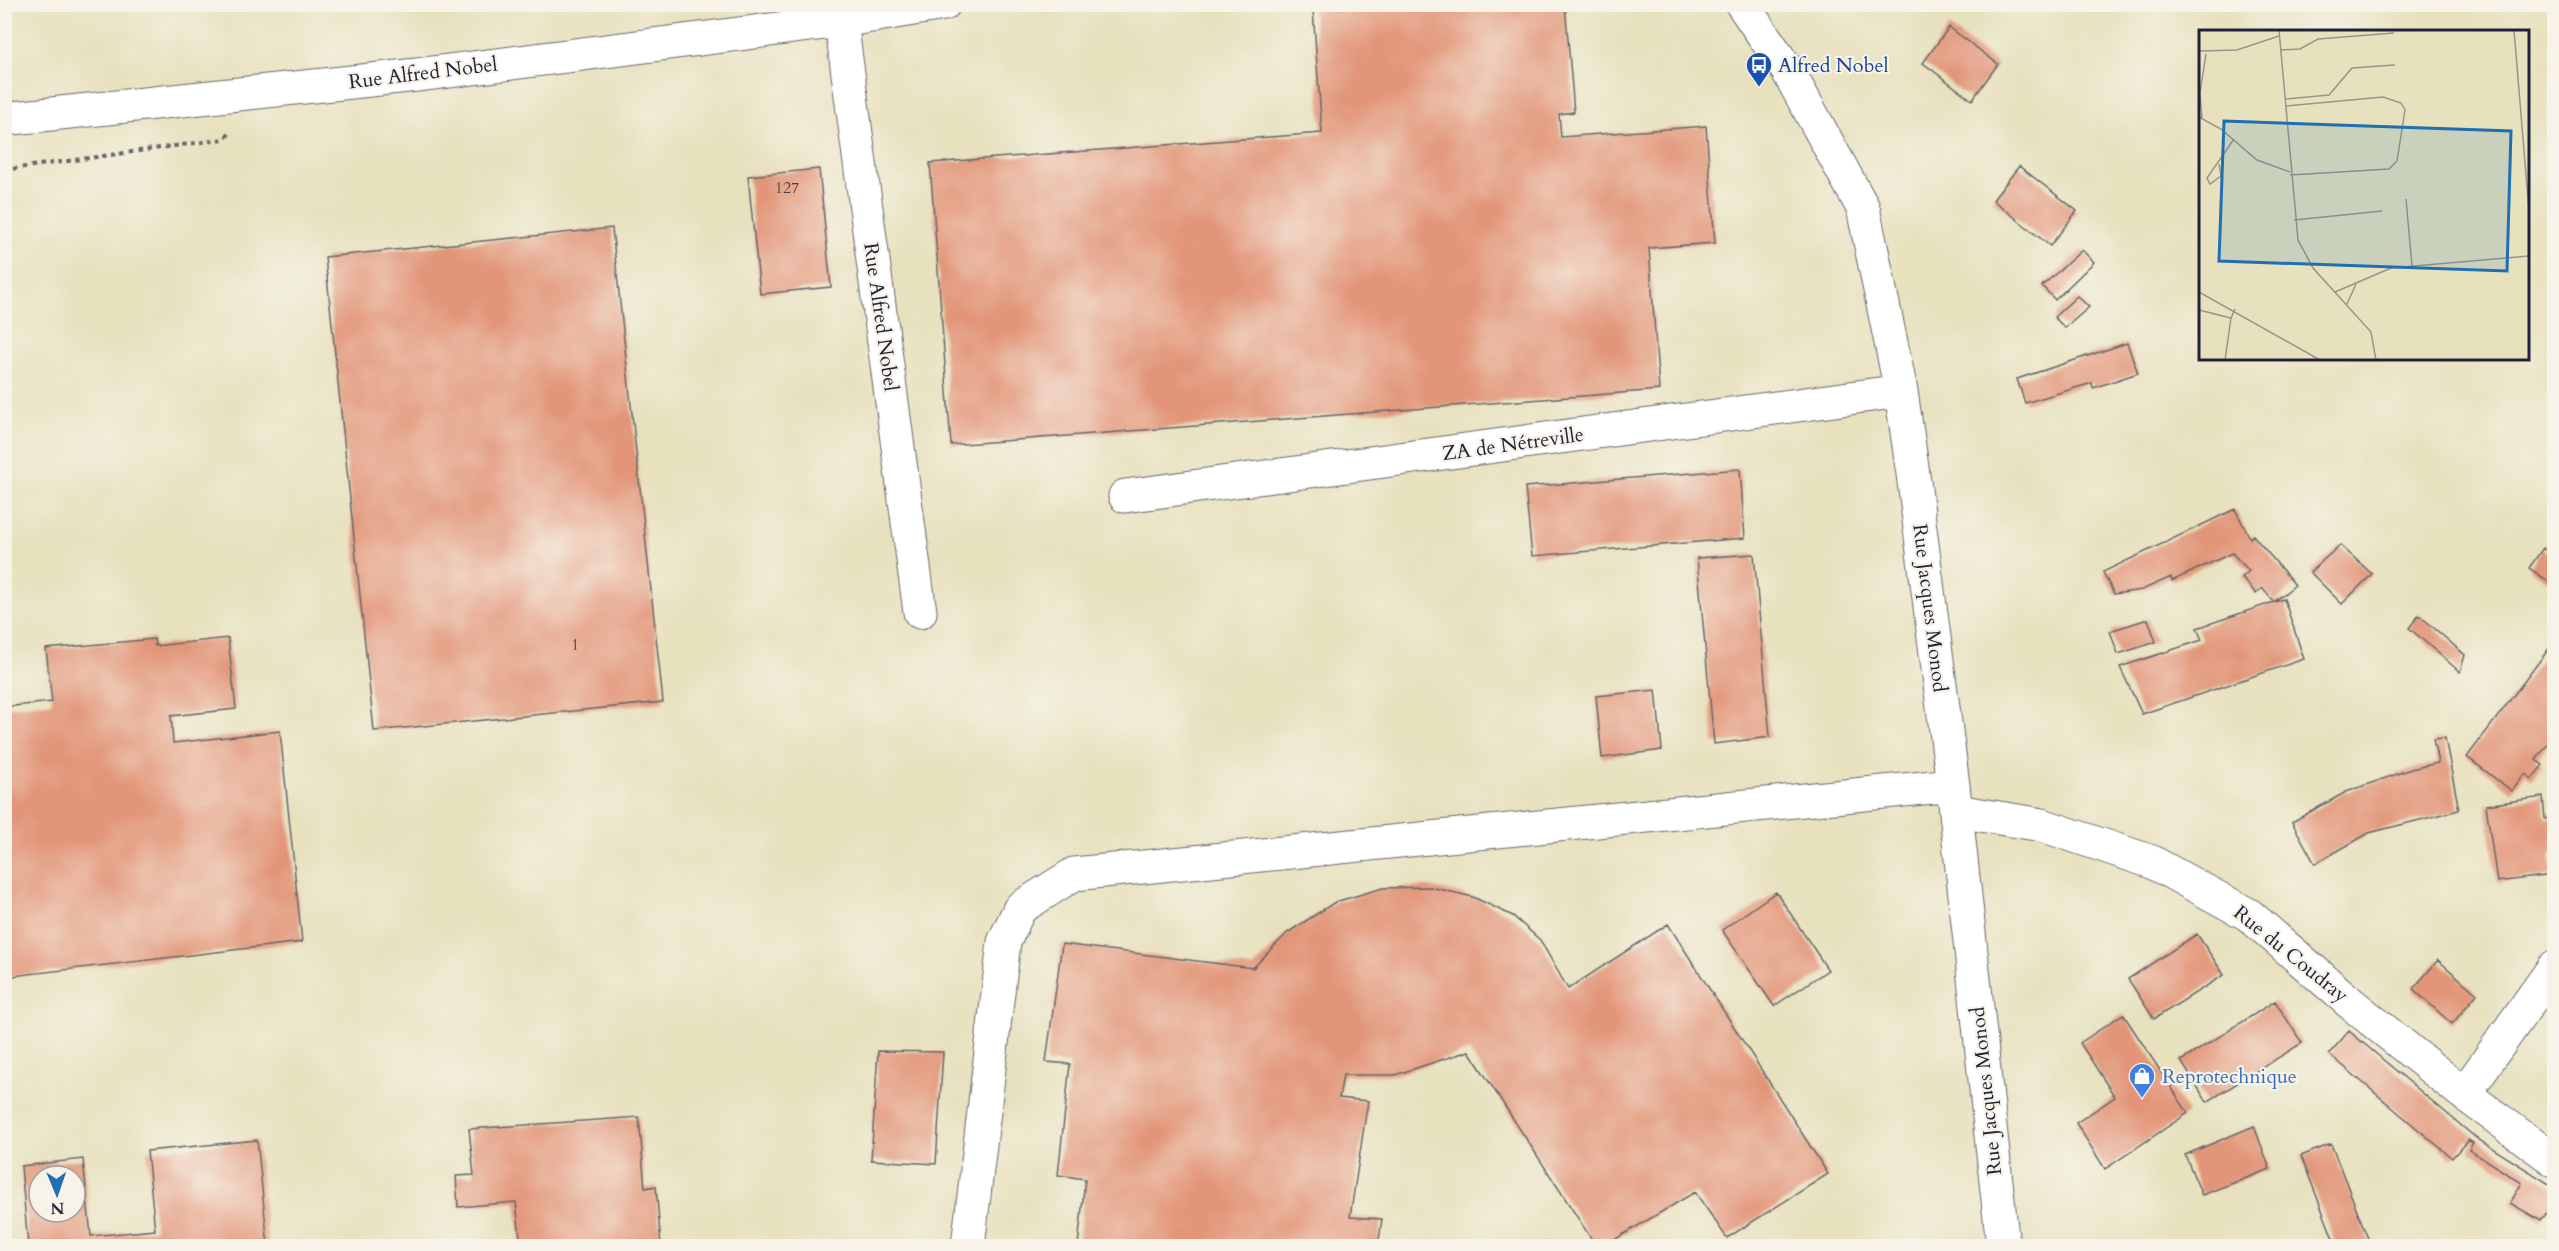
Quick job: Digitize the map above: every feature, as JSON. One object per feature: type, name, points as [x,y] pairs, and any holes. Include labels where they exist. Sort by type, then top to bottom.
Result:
[{"type":"street","name":"Rue Alfred Nobel","points":[[4,119],[417,75],[841,21],[944,4]]},
{"type":"street","name":"Rue Jacques Monod","points":[[1742,4],[1788,71],[1863,208],[1901,391],[1954,798],[2003,1246]]},
{"type":"street","name":"Rue Alfred Nobel","points":[[841,21],[920,612]]},
{"type":"street","name":"ZA de Nétreville","points":[[1125,496],[1901,391]]},
{"type":"street","name":"Rue du Coudray","points":[[968,1246],[1005,942],[1020,908],[1074,874],[1954,798],[2152,862],[2249,915],[2354,1006],[2464,1094],[2554,1160]]},
{"type":"street","points":[[2464,1094],[2554,967]]},
{"type":"path","points":[[4,170],[224,139],[267,90]]},
{"type":"building","points":[[1384,4],[1565,4],[1574,112],[1559,114],[1561,137],[1706,126],[1715,243],[1649,248],[1659,390],[951,445],[930,163],[1322,133],[1313,10]]},
{"type":"building","points":[[1949,27],[1998,64],[1972,100],[1923,63]]},
{"type":"building","points":[[2019,166],[2077,211],[2050,246],[1993,200]]},
{"type":"building","points":[[819,169],[831,287],[760,294],[748,176]]},
{"type":"building","points":[[612,228],[663,702],[374,731],[325,257]]},
{"type":"building","points":[[2082,250],[2094,262],[2055,300],[2042,286]]},
{"type":"building","points":[[2077,296],[2089,307],[2065,328],[2054,317]]},
{"type":"building","points":[[2127,343],[2138,373],[2093,388],[2092,383],[2025,403],[2017,379]]},
{"type":"building","points":[[1740,469],[1745,538],[1532,556],[1525,487]]},
{"type":"building","points":[[2235,509],[2250,538],[2253,535],[2295,585],[2274,602],[2262,588],[2256,594],[2242,577],[2249,571],[2232,553],[2172,581],[2171,577],[2142,590],[2114,594],[2103,572]]},
{"type":"building","points":[[2340,545],[2372,574],[2342,604],[2310,572]]},
{"type":"building","points":[[2543,548],[2554,557],[2554,578],[2551,583],[2529,568]]},
{"type":"building","points":[[1754,554],[1770,737],[1714,744],[1697,558]]},
{"type":"building","points":[[2284,599],[2304,659],[2142,714],[2120,667],[2202,640],[2197,628]]},
{"type":"building","points":[[2419,615],[2465,655],[2460,672],[2409,628]]},
{"type":"building","points":[[2148,619],[2156,642],[2118,654],[2110,631]]},
{"type":"building","points":[[228,638],[236,709],[171,716],[173,743],[280,731],[302,942],[4,977],[4,707],[52,702],[46,649],[154,639],[155,646]]},
{"type":"building","points":[[2554,642],[2554,749],[2548,744],[2536,760],[2543,765],[2532,779],[2525,774],[2512,791],[2467,757]]},
{"type":"building","points":[[1656,690],[1662,750],[1602,758],[1596,696]]},
{"type":"building","points":[[2445,738],[2459,810],[2369,833],[2315,864],[2292,822],[2346,792],[2411,769],[2438,763],[2433,739]]},
{"type":"building","points":[[2543,797],[2545,819],[2554,818],[2554,853],[2550,853],[2553,875],[2497,882],[2486,805]]},
{"type":"building","points":[[1430,887],[1473,897],[1513,916],[1540,940],[1568,989],[1668,924],[1828,1174],[1727,1238],[1695,1192],[1604,1246],[1596,1246],[1469,1051],[1395,1075],[1343,1075],[1339,1098],[1368,1101],[1350,1217],[1382,1219],[1378,1246],[1078,1246],[1085,1179],[1058,1175],[1070,1064],[1046,1062],[1062,944],[1253,968],[1287,933],[1335,902],[1383,888]]},
{"type":"building","points":[[1776,892],[1828,970],[1774,1006],[1722,930]]},
{"type":"building","points":[[2197,934],[2224,975],[2154,1019],[2128,979]]},
{"type":"building","points":[[2438,960],[2477,994],[2452,1024],[2413,989]]},
{"type":"building","points":[[2275,1001],[2302,1043],[2207,1102],[2181,1061]]},
{"type":"building","points":[[2123,1014],[2188,1113],[2105,1169],[2076,1123],[2115,1097],[2080,1043]]},
{"type":"building","points":[[2349,1031],[2476,1138],[2554,1187],[2554,1202],[2541,1221],[2510,1203],[2522,1183],[2469,1150],[2473,1143],[2468,1140],[2452,1158],[2329,1054]]},
{"type":"building","points":[[878,1051],[943,1052],[936,1164],[871,1160]]},
{"type":"building","points":[[639,1117],[645,1188],[656,1186],[661,1246],[521,1246],[516,1202],[458,1207],[456,1176],[474,1175],[469,1129]]},
{"type":"building","points":[[2254,1126],[2270,1169],[2202,1195],[2185,1155]]},
{"type":"building","points":[[257,1140],[268,1246],[28,1246],[21,1166],[27,1165],[27,1224],[87,1224],[87,1198],[91,1236],[155,1230],[147,1151]]},
{"type":"building","points":[[2331,1144],[2371,1246],[2336,1246],[2301,1156]]},
{"type":"building","points":[[83,1159],[84,1164],[39,1164]]},
{"type":"place","name":"Alfred Nobel","points":[[1759,88]]},
{"type":"place","name":"Reprotechnique","points":[[2142,1099]]}]
